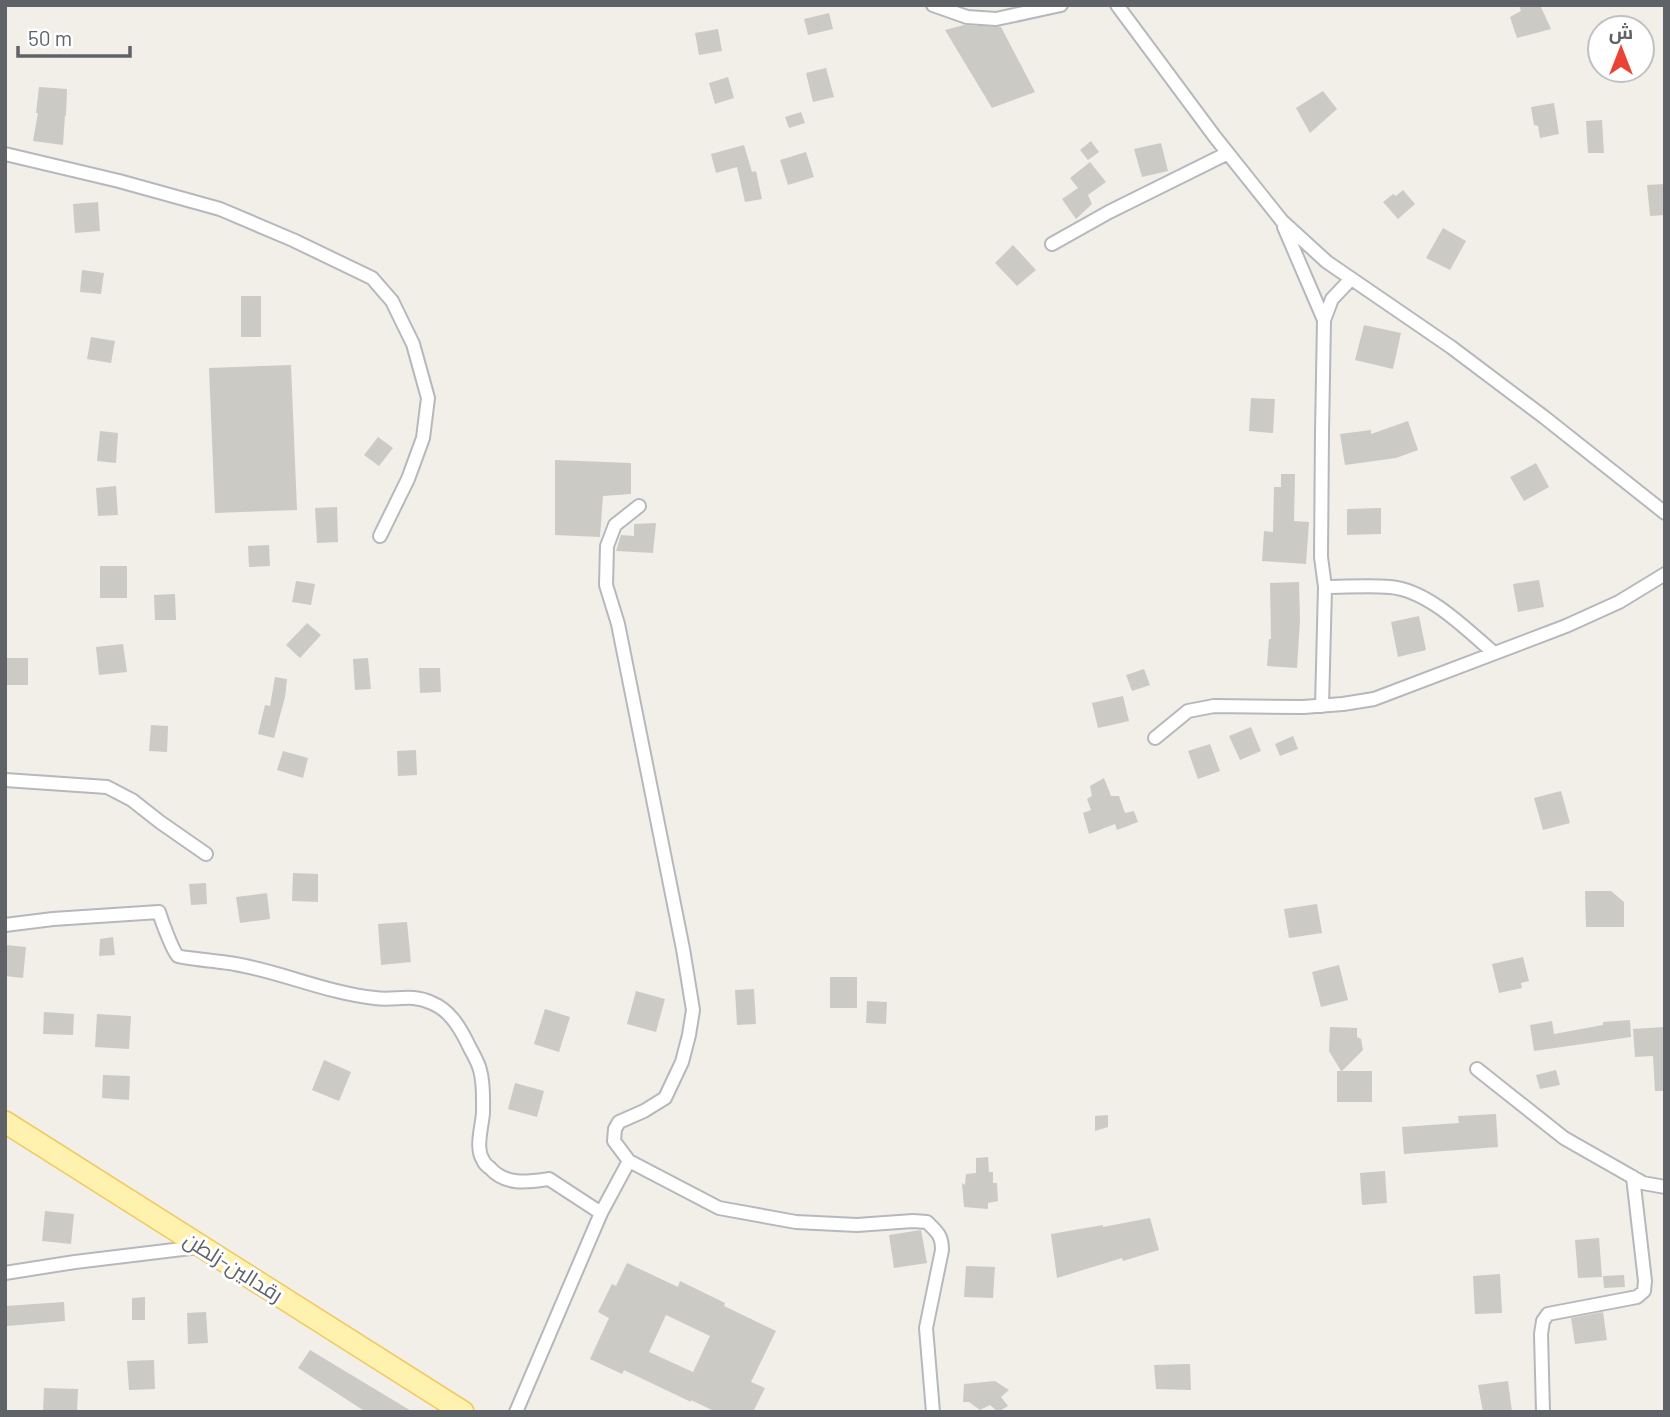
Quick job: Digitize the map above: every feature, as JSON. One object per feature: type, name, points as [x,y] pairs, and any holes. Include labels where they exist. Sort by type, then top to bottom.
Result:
[{"type":"main road","name":"رقدالين-زلطن","points":[[5,1122],[463,1412]]},
{"type":"street","points":[[933,5],[967,17],[996,19],[1061,5]]},
{"type":"street","points":[[1117,5],[1282,221],[1326,262],[1451,347],[1665,513]]},
{"type":"street","points":[[1052,244],[1109,212],[1228,153]]},
{"type":"street","points":[[5,154],[220,209],[372,278],[392,301],[413,344],[428,398],[423,438],[408,479],[380,536]]},
{"type":"street","points":[[1282,221],[1324,320]]},
{"type":"street","points":[[1322,706],[1325,587],[1321,557],[1324,320],[1332,299],[1351,279]]},
{"type":"street","points":[[639,506],[615,525],[607,546],[606,585],[618,624],[693,1010],[682,1062],[665,1098],[619,1122],[614,1141],[629,1161],[719,1208],[796,1222],[856,1225],[913,1220],[927,1222],[942,1240],[926,1328],[933,1412]]},
{"type":"street","points":[[1155,738],[1188,711],[1214,706],[1303,708],[1374,699],[1566,626],[1619,602],[1665,574]]},
{"type":"street","points":[[1325,587],[1392,586],[1416,594],[1451,615],[1494,653]]},
{"type":"street","points":[[5,780],[107,787],[132,800],[206,854]]},
{"type":"street","points":[[5,925],[159,912],[164,930],[176,954],[181,957],[239,964],[336,991],[377,999],[406,997],[435,1004],[453,1018],[480,1070],[482,1160],[496,1176],[510,1180],[525,1182],[549,1179],[601,1213]]},
{"type":"street","points":[[1477,1069],[1564,1139],[1649,1185],[1665,1187]]},
{"type":"street","points":[[516,1412],[601,1213],[629,1161]]},
{"type":"street","points":[[1543,1412],[1541,1334],[1544,1317],[1637,1297],[1644,1291],[1633,1177]]},
{"type":"street","points":[[5,1273],[203,1247]]},
{"type":"building","points":[[1519,5],[1540,5],[1551,29],[1517,38],[1510,17],[1521,11]]},
{"type":"building","points":[[829,13],[833,29],[808,35],[804,19]]},
{"type":"building","points":[[964,25],[1001,27],[1035,92],[992,108],[945,30]]},
{"type":"building","points":[[718,29],[722,51],[699,55],[695,33]]},
{"type":"building","points":[[826,68],[834,97],[813,102],[806,73]]},
{"type":"building","points":[[728,77],[734,98],[715,104],[709,83]]},
{"type":"building","points":[[39,87],[67,89],[63,145],[33,141]]},
{"type":"building","points":[[1323,91],[1337,109],[1310,133],[1296,108]]},
{"type":"building","points":[[1554,103],[1559,134],[1540,138],[1538,126],[1534,125],[1531,107]]},
{"type":"building","points":[[801,112],[805,123],[789,128],[785,117]]},
{"type":"building","points":[[1602,120],[1604,153],[1588,153],[1586,121]]},
{"type":"building","points":[[1091,141],[1099,152],[1088,160],[1080,150]]},
{"type":"building","points":[[1161,143],[1168,171],[1142,177],[1134,149]]},
{"type":"building","points":[[744,145],[752,172],[756,171],[762,199],[745,202],[737,167],[716,173],[711,154]]},
{"type":"building","points":[[806,152],[814,177],[788,185],[780,160]]},
{"type":"building","points":[[1090,162],[1106,182],[1088,195],[1092,204],[1076,219],[1062,199],[1078,188],[1070,178]]},
{"type":"building","points":[[1665,184],[1665,215],[1650,216],[1647,185]]},
{"type":"building","points":[[1403,190],[1415,204],[1398,219],[1383,202]]},
{"type":"building","points":[[98,202],[100,231],[75,233],[73,204]]},
{"type":"building","points":[[1443,228],[1466,241],[1450,270],[1426,258]]},
{"type":"building","points":[[1013,245],[1036,270],[1017,286],[995,263]]},
{"type":"building","points":[[82,270],[104,273],[101,294],[80,292]]},
{"type":"building","points":[[241,296],[261,296],[261,337],[241,337]]},
{"type":"building","points":[[1364,325],[1401,333],[1393,369],[1355,360]]},
{"type":"building","points":[[91,337],[115,341],[111,363],[87,359]]},
{"type":"building","points":[[291,365],[297,510],[215,513],[209,368]]},
{"type":"building","points":[[1251,398],[1275,399],[1273,433],[1249,431]]},
{"type":"building","points":[[1408,421],[1418,450],[1396,458],[1345,465],[1340,434],[1371,430],[1371,434]]},
{"type":"building","points":[[100,431],[118,433],[116,463],[97,461]]},
{"type":"building","points":[[378,437],[393,448],[379,466],[364,455]]},
{"type":"building","points":[[555,460],[631,463],[631,494],[603,496],[600,537],[555,535]]},
{"type":"building","points":[[1536,463],[1549,487],[1524,501],[1510,477]]},
{"type":"building","points":[[1281,474],[1295,474],[1294,521],[1309,522],[1306,564],[1262,561],[1264,531],[1273,532],[1274,487],[1281,487]]},
{"type":"building","points":[[116,486],[118,515],[98,516],[96,488]]},
{"type":"building","points":[[337,507],[338,542],[317,543],[315,508]]},
{"type":"building","points":[[1381,508],[1381,534],[1347,535],[1347,509]]},
{"type":"building","points":[[656,523],[653,553],[616,551],[621,535],[634,536],[634,524]]},
{"type":"building","points":[[269,545],[270,566],[249,567],[248,546]]},
{"type":"building","points":[[100,566],[127,566],[127,598],[100,598]]},
{"type":"building","points":[[1539,580],[1544,607],[1518,612],[1513,584]]},
{"type":"building","points":[[296,581],[315,584],[311,605],[292,602]]},
{"type":"building","points":[[1299,582],[1297,668],[1267,666],[1271,639],[1270,583]]},
{"type":"building","points":[[175,594],[176,620],[155,620],[154,595]]},
{"type":"building","points":[[1419,616],[1426,650],[1398,657],[1391,622]]},
{"type":"building","points":[[307,623],[321,635],[300,658],[286,645]]},
{"type":"building","points":[[123,644],[127,672],[99,675],[96,647]]},
{"type":"building","points":[[5,658],[28,658],[28,685],[5,685]]},
{"type":"building","points":[[368,658],[371,689],[355,690],[353,659]]},
{"type":"building","points":[[419,668],[440,668],[441,692],[420,693]]},
{"type":"building","points":[[1144,669],[1150,685],[1132,691],[1126,675]]},
{"type":"building","points":[[275,677],[287,679],[274,738],[258,734],[265,705],[270,706]]},
{"type":"building","points":[[1123,696],[1129,721],[1098,728],[1092,703]]},
{"type":"building","points":[[151,725],[168,726],[167,752],[149,751]]},
{"type":"building","points":[[1251,727],[1261,751],[1240,760],[1229,736]]},
{"type":"building","points":[[1293,736],[1298,749],[1280,756],[1275,744]]},
{"type":"building","points":[[1210,744],[1220,771],[1198,779],[1188,751]]},
{"type":"building","points":[[416,750],[417,775],[398,776],[397,751]]},
{"type":"building","points":[[283,751],[308,758],[303,778],[277,770]]},
{"type":"building","points":[[1104,778],[1111,796],[1119,796],[1125,813],[1134,811],[1138,822],[1117,830],[1115,824],[1089,834],[1083,813],[1091,810],[1087,799],[1092,796],[1090,786]]},
{"type":"building","points":[[1561,791],[1570,823],[1543,830],[1534,798]]},
{"type":"building","points":[[293,873],[318,874],[318,902],[292,901]]},
{"type":"building","points":[[206,883],[207,904],[191,905],[189,884]]},
{"type":"building","points":[[1585,891],[1611,891],[1624,902],[1624,927],[1586,927]]},
{"type":"building","points":[[267,893],[270,919],[240,923],[236,897]]},
{"type":"building","points":[[1317,904],[1322,933],[1289,938],[1284,909]]},
{"type":"building","points":[[407,922],[411,962],[381,965],[378,924]]},
{"type":"building","points":[[113,937],[115,955],[99,956],[100,939]]},
{"type":"building","points":[[5,945],[26,947],[23,978],[5,976]]},
{"type":"building","points":[[1523,957],[1529,981],[1521,983],[1522,988],[1499,993],[1492,964]]},
{"type":"building","points":[[1339,965],[1348,1000],[1321,1007],[1312,972]]},
{"type":"building","points":[[830,977],[857,977],[857,1008],[830,1008]]},
{"type":"building","points":[[754,989],[756,1024],[737,1025],[735,990]]},
{"type":"building","points":[[636,991],[665,999],[656,1032],[627,1024]]},
{"type":"building","points":[[867,1001],[887,1002],[886,1024],[866,1023]]},
{"type":"building","points":[[545,1009],[570,1017],[559,1052],[534,1044]]},
{"type":"building","points":[[44,1012],[74,1014],[73,1035],[43,1034]]},
{"type":"building","points":[[97,1014],[131,1016],[129,1049],[95,1047]]},
{"type":"building","points":[[1630,1020],[1631,1037],[1534,1051],[1530,1025],[1552,1021],[1554,1034],[1603,1025],[1603,1022]]},
{"type":"building","points":[[1330,1027],[1357,1028],[1357,1037],[1361,1039],[1363,1050],[1342,1071],[1372,1071],[1372,1102],[1337,1102],[1337,1071],[1341,1071],[1329,1051]]},
{"type":"building","points":[[1665,1027],[1665,1091],[1655,1091],[1653,1056],[1635,1057],[1633,1029]]},
{"type":"building","points":[[324,1060],[351,1072],[339,1101],[312,1090]]},
{"type":"building","points":[[1556,1070],[1560,1085],[1540,1089],[1536,1075]]},
{"type":"building","points":[[103,1075],[130,1076],[129,1100],[102,1098]]},
{"type":"building","points":[[515,1083],[544,1091],[537,1117],[508,1109]]},
{"type":"building","points":[[1496,1114],[1498,1147],[1404,1154],[1402,1127],[1459,1123],[1458,1116]]},
{"type":"building","points":[[1108,1115],[1108,1127],[1095,1131],[1095,1116]]},
{"type":"building","points":[[988,1157],[989,1172],[993,1172],[993,1183],[997,1183],[998,1201],[988,1203],[988,1209],[964,1207],[962,1183],[965,1185],[966,1174],[976,1173],[976,1158]]},
{"type":"building","points":[[1385,1171],[1387,1203],[1362,1205],[1360,1173]]},
{"type":"building","points":[[45,1211],[74,1214],[71,1244],[42,1241]]},
{"type":"building","points":[[1150,1218],[1159,1250],[1057,1278],[1051,1234]]},
{"type":"building","points":[[921,1230],[927,1263],[894,1268],[889,1235]]},
{"type":"building","points":[[1599,1238],[1602,1277],[1578,1278],[1575,1240]]},
{"type":"building","points":[[627,1263],[678,1287],[680,1281],[776,1331],[751,1382],[765,1388],[753,1412],[716,1412],[624,1370],[622,1374],[590,1359],[609,1318],[598,1312],[612,1284],[616,1286]],"holes":[[[666,1315],[710,1336],[693,1372],[649,1352]]]},
{"type":"building","points":[[966,1266],[995,1267],[993,1298],[964,1297]]},
{"type":"building","points":[[1500,1274],[1502,1313],[1475,1314],[1473,1276]]},
{"type":"building","points":[[1624,1275],[1625,1287],[1604,1288],[1603,1276]]},
{"type":"building","points":[[145,1297],[145,1320],[132,1320],[132,1298]]},
{"type":"building","points":[[64,1302],[65,1321],[7,1326],[5,1306]]},
{"type":"building","points":[[206,1312],[208,1343],[188,1344],[187,1313]]},
{"type":"building","points":[[1603,1312],[1607,1340],[1575,1344],[1571,1318]]},
{"type":"building","points":[[310,1350],[413,1412],[366,1412],[298,1368]]},
{"type":"building","points":[[154,1360],[155,1389],[129,1390],[127,1361]]},
{"type":"building","points":[[1190,1364],[1191,1390],[1156,1389],[1154,1365]]},
{"type":"building","points":[[995,1381],[1009,1390],[1001,1397],[1008,1406],[998,1412],[990,1405],[980,1410],[969,1402],[963,1402],[964,1384]]},
{"type":"building","points":[[1508,1381],[1512,1412],[1483,1412],[1478,1385]]},
{"type":"building","points":[[44,1388],[78,1389],[77,1412],[43,1412]]}]
